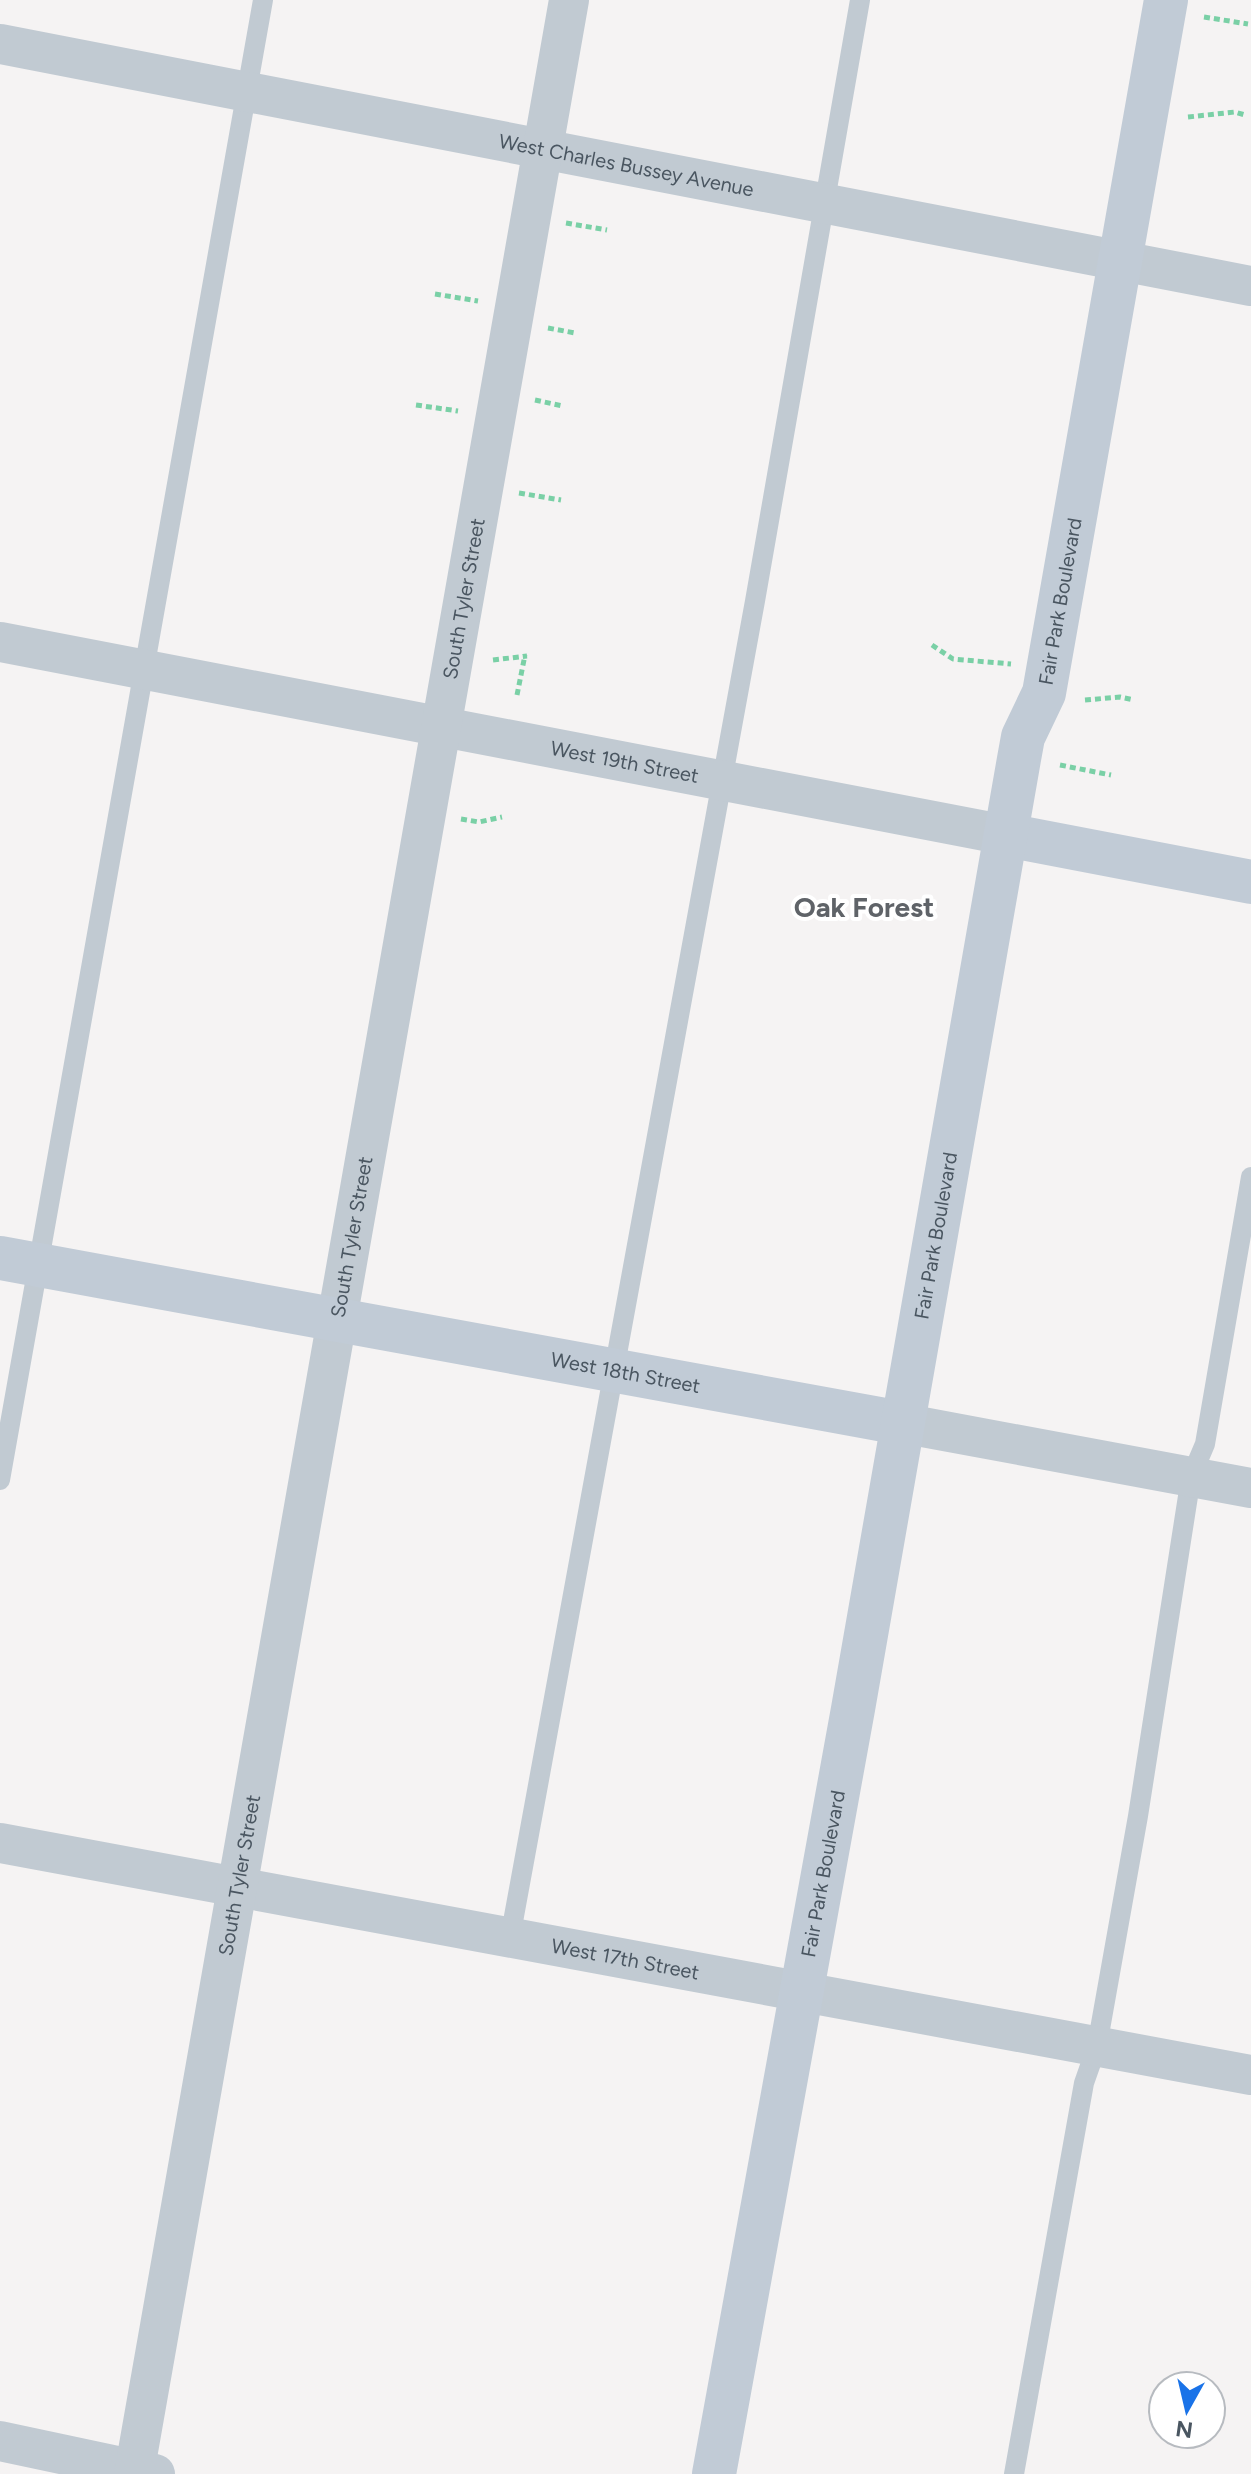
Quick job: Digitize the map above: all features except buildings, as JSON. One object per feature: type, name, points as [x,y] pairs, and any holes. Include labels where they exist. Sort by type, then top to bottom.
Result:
[{"type":"street","name":"South Tyler Street","points":[[141,2473],[235,1887],[569,0]]},
{"type":"street","name":"Fair Park Boulevard","points":[[714,2474],[1023,737],[1046,682],[1166,0]]},
{"type":"street","name":"West Charles Bussey Avenue","points":[[0,44],[1251,286]]},
{"type":"street","name":"West 19th Street","points":[[0,642],[1251,882]]},
{"type":"street","name":"West 18th Street","points":[[19,1261],[1251,1488]]},
{"type":"street","name":"West 17th Street","points":[[0,1843],[1251,2075]]},
{"type":"street","points":[[0,2441],[141,2473]]},
{"type":"lane","points":[[0,1480],[19,1261],[143,670],[263,0]]},
{"type":"lane","points":[[510,1938],[823,204],[829,189],[860,0]]},
{"type":"lane","points":[[1014,2474],[1084,2083],[1097,2046],[1191,1477],[1205,1444],[1251,1177]]},
{"type":"path","points":[[1148,108],[1194,118],[1235,112],[1245,115]]},
{"type":"path","points":[[932,645],[953,659],[1001,662],[1093,701],[1120,697],[1134,700]]},
{"type":"path","points":[[517,695],[525,655]]},
{"type":"path","points":[[1019,759],[1111,775]]},
{"type":"district","name":"Oak Forest","points":[[864,907]]}]
